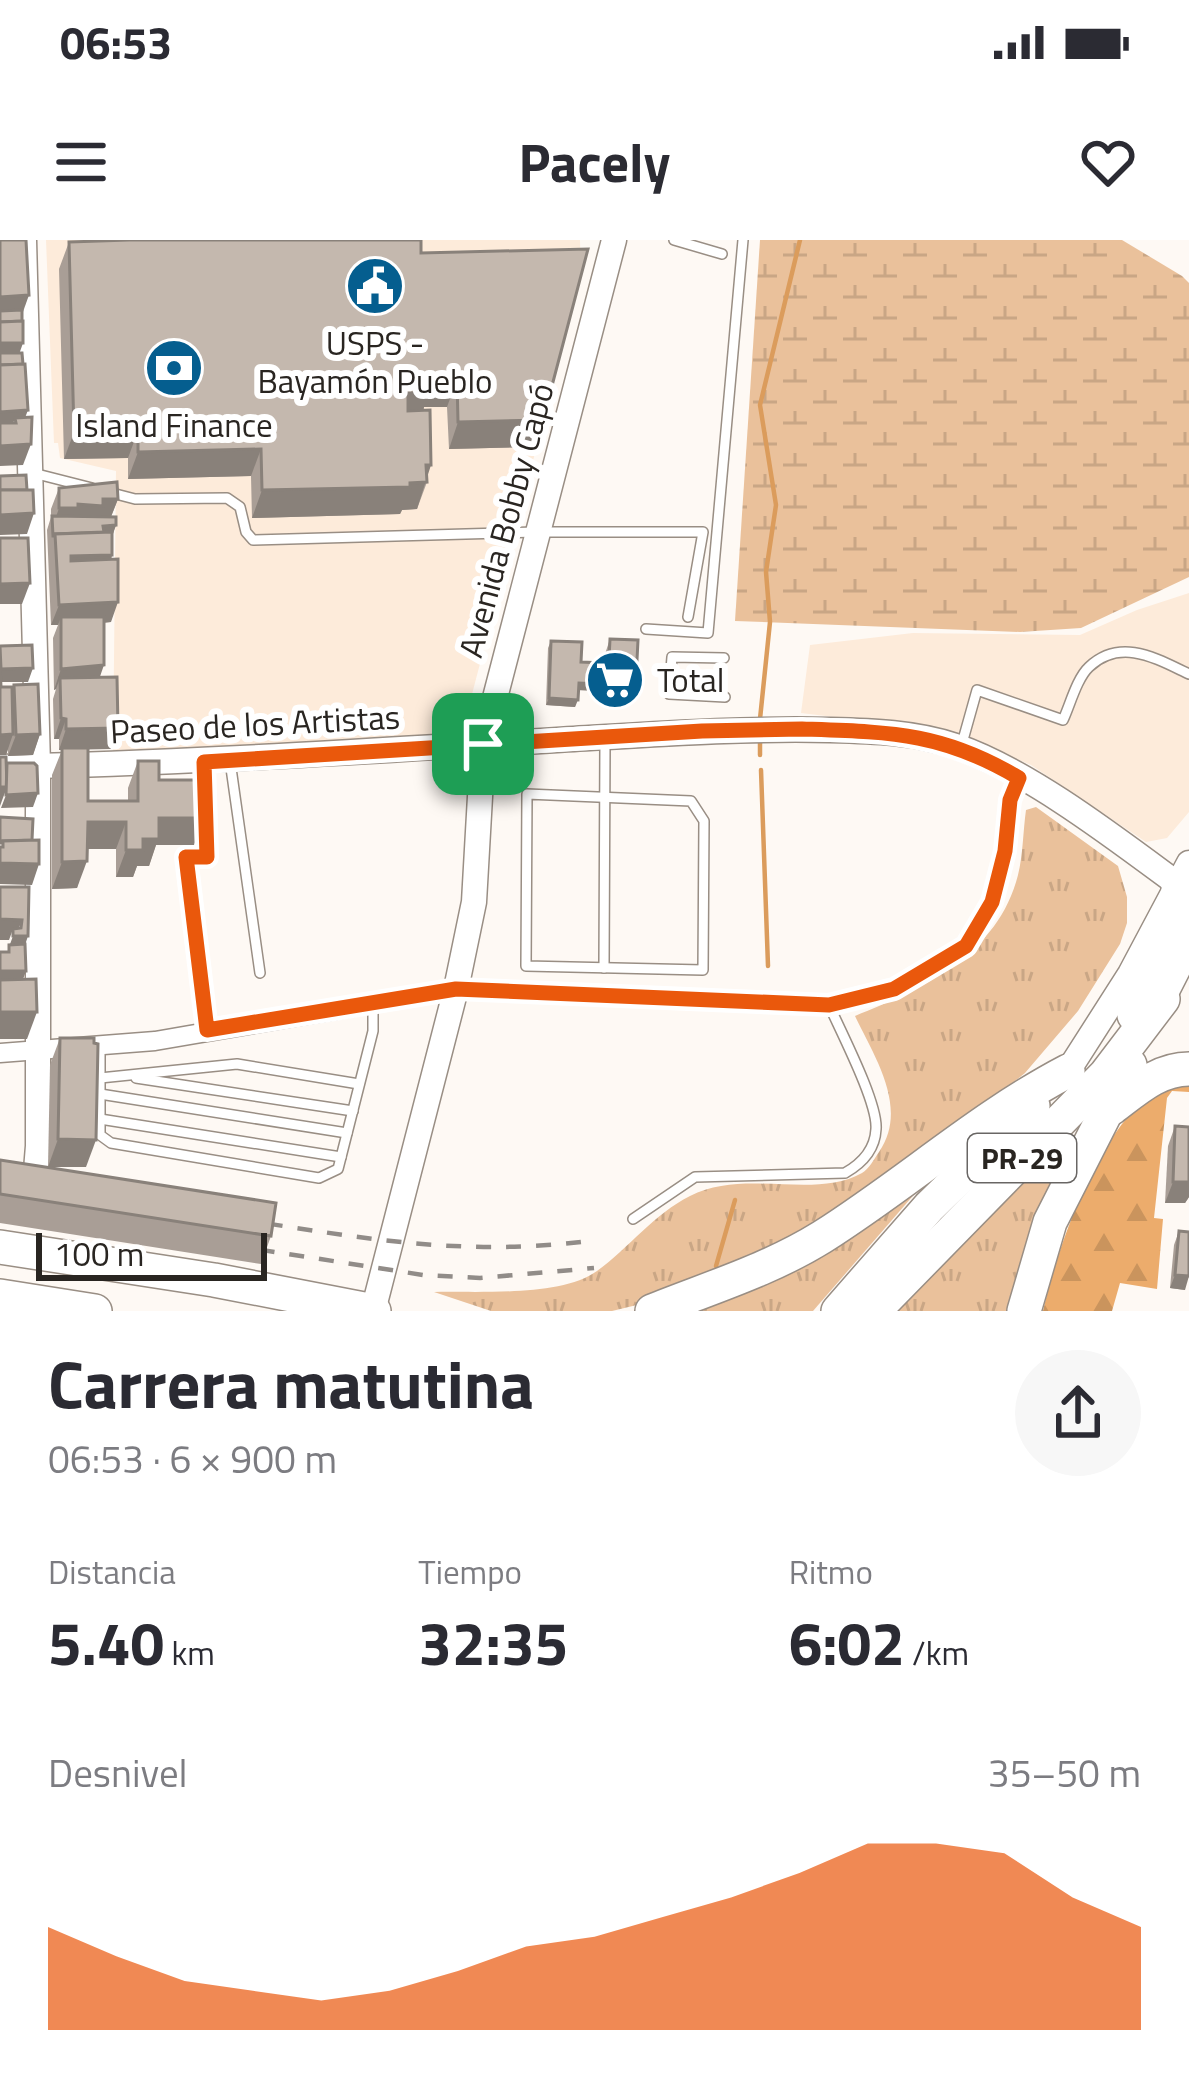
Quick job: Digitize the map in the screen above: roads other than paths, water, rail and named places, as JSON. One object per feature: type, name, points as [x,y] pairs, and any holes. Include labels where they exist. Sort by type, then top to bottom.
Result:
[{"type":"highway","points":[[1031,1150],[1144,999],[1177,931],[1185,880]]},
{"type":"highway","points":[[1024,1311],[1050,1222],[1163,999]]},
{"type":"highway","name":"PR-29","points":[[874,1311],[1106,1074],[1163,999]]},
{"type":"highway","points":[[1106,1112],[1153,1078],[1189,1069]]},
{"type":"highway","points":[[652,1311],[735,1280],[822,1237],[1014,1100],[1068,1071]]},
{"type":"highway","name":"PR-29","points":[[838,1311],[929,1207],[1068,1071]]},
{"type":"highway","points":[[0,1269],[20,1262],[20,1242],[374,1311]]},
{"type":"highway","points":[[0,1296],[95,1311]]},
{"type":"street","points":[[24,240],[33,473],[26,543],[38,766],[29,892],[38,1052],[29,1186]]},
{"type":"street","name":"Avenida Bobby Capó","points":[[374,1311],[474,902],[483,744],[614,240]]},
{"type":"street","name":"Paseo de los Artistas","points":[[0,767],[230,761],[702,731],[876,731],[961,747],[1185,880]]},
{"type":"street","points":[[0,1053],[155,1041],[456,989],[829,1005],[894,989],[966,946],[992,902],[1005,851],[1010,800],[1019,778]]},
{"type":"street","name":"PR-29","points":[[1068,1071],[1185,880]]},
{"type":"street","name":"PR-29","points":[[1163,999],[1189,948]]},
{"type":"lane","points":[[674,240],[722,254]]},
{"type":"lane","points":[[646,629],[708,633],[743,240]]},
{"type":"lane","points":[[33,473],[135,499],[227,498],[240,507],[253,540],[703,532],[688,617]]},
{"type":"lane","points":[[677,631],[670,694],[725,697]]},
{"type":"lane","points":[[961,747],[977,690],[1063,720],[1088,668],[1122,651],[1147,653],[1189,674]]},
{"type":"lane","points":[[672,657],[724,658]]},
{"type":"lane","points":[[604,737],[604,968]]},
{"type":"lane","points":[[230,761],[260,973]]},
{"type":"lane","points":[[204,762],[207,857],[186,857],[207,1030]]},
{"type":"lane","points":[[703,970],[526,966],[527,794],[692,801],[704,821],[703,1000]]},
{"type":"lane","points":[[100,1046],[100,1135],[110,1143],[319,1178],[338,1169],[373,1031],[373,1002]]},
{"type":"lane","points":[[632,1220],[695,1177],[844,1173],[864,1162],[877,1129],[867,1093],[829,1005]]},
{"type":"lane","points":[[100,1078],[237,1064],[359,1084]]},
{"type":"lane","points":[[100,1078],[172,1082],[352,1111]]},
{"type":"lane","points":[[100,1094],[347,1133]]},
{"type":"lane","points":[[100,1119],[341,1156]]},
{"type":"waterway","points":[[760,719],[770,622],[766,572],[776,505],[760,405],[800,240]]},
{"type":"waterway","points":[[760,737],[760,755]]},
{"type":"waterway","points":[[761,770],[768,966]]},
{"type":"waterway","points":[[716,1266],[735,1200]]},
{"type":"railway","points":[[238,1219],[455,1246],[589,1241]]},
{"type":"railway","points":[[230,1245],[423,1275],[480,1278],[594,1268]]},
{"type":"place","name":"USPS - Bayamón Pueblo","points":[[375,286]]},
{"type":"place","name":"Island Finance","points":[[174,368]]},
{"type":"place","name":"Total","points":[[615,680]]}]
